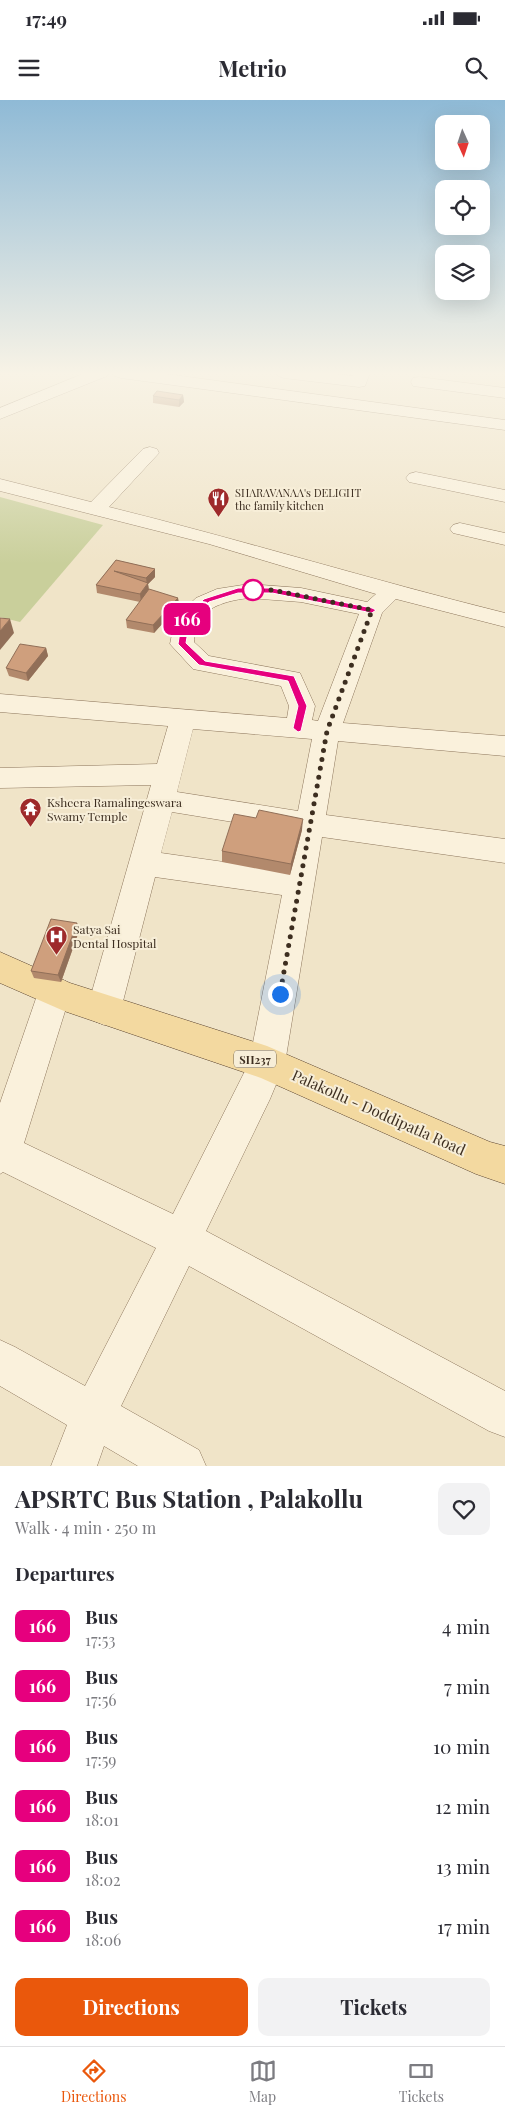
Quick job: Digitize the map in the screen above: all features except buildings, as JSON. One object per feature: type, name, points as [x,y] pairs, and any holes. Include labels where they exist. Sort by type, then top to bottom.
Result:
[{"type":"main road","name":"Palakollu - Doddipatla Road","points":[[0,967],[54,992],[267,1063],[489,1161],[505,1165]]},
{"type":"street","points":[[95,510],[150,453]]},
{"type":"street","points":[[416,478],[505,496]]},
{"type":"street","points":[[0,485],[216,540],[381,601]]},
{"type":"street","points":[[460,529],[505,539]]},
{"type":"street","points":[[313,730],[291,678],[202,663],[182,644],[186,619],[207,600],[238,590],[272,590],[381,601],[501,619],[505,598]]},
{"type":"street","points":[[74,1466],[94,1414],[182,1240],[267,1063],[310,824],[313,730],[381,601]]},
{"type":"street","points":[[0,703],[505,746]]},
{"type":"street","points":[[104,1009],[183,718]]},
{"type":"street","points":[[0,778],[164,787],[310,824],[505,851]]},
{"type":"street","points":[[144,863],[299,885]]},
{"type":"street","points":[[54,992],[1,1153],[182,1240],[505,1415]]},
{"type":"street","points":[[0,1362],[183,1466]]},
{"type":"green space","points":[[0,497],[103,525],[20,622],[0,617]]},
{"type":"bus line","name":"166","points":[[298,728],[302,706],[291,678],[202,663],[182,644],[186,619],[207,600],[238,590],[272,590],[372,610]]},
{"type":"place","name":"SHARAVANAA's DELIGHT the family kitchen","points":[[219,517]]},
{"type":"place","name":"Ksheera Ramalingeswara Swamy Temple","points":[[31,828]]},
{"type":"place","name":"Satya Sai Dental Hospital","points":[[57,955]]},
{"type":"route","points":[[253,590],[272,590],[372,610],[327,731],[280,994]]}]
